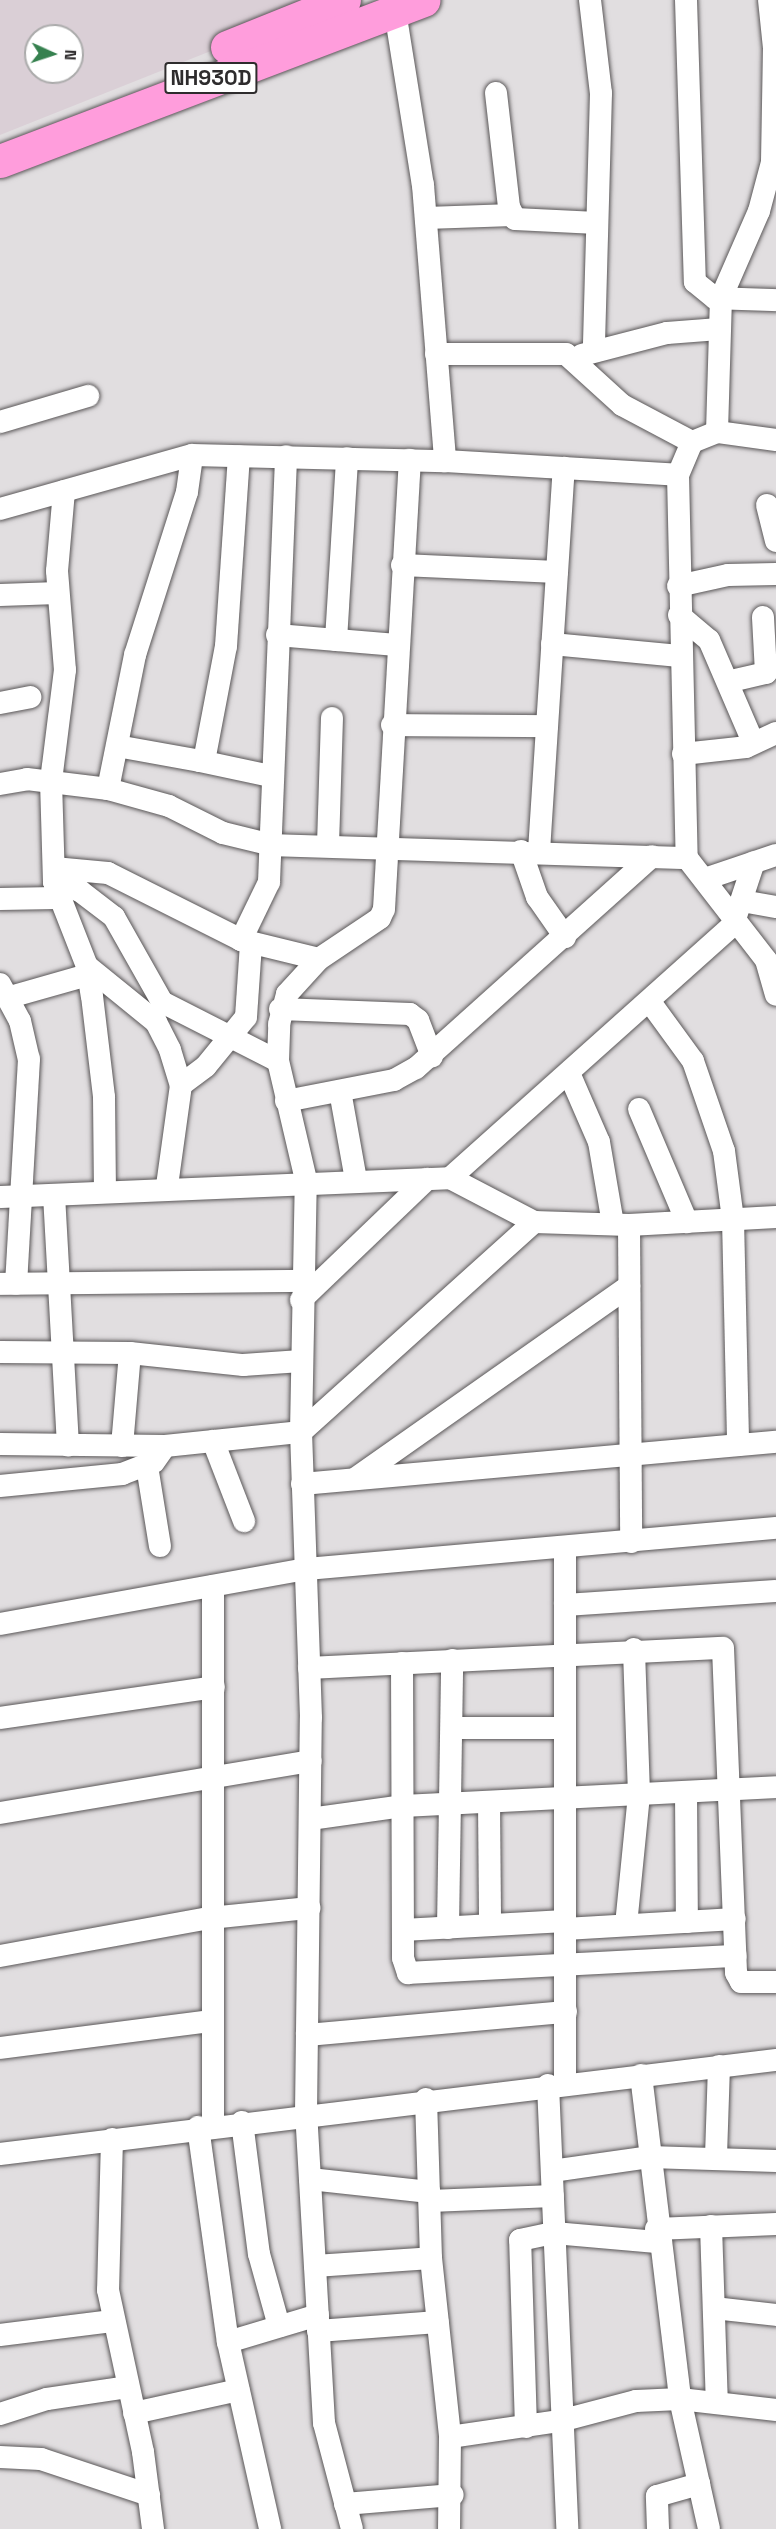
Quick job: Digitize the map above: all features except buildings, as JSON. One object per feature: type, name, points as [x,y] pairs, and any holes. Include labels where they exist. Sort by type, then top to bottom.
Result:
[{"type":"highway","name":"NH930D","points":[[0,139],[344,0]]},
{"type":"highway","name":"NH930D","points":[[0,161],[409,5]]},
{"type":"street","points":[[590,0],[601,93],[597,223],[585,354],[622,405],[692,442]]},
{"type":"street","points":[[686,0],[695,282],[703,293],[721,298],[776,300]]},
{"type":"street","points":[[717,432],[721,298],[759,211],[772,162],[775,63],[769,0]]},
{"type":"street","points":[[409,5],[445,461]]},
{"type":"street","points":[[495,93],[513,215]]},
{"type":"street","points":[[426,218],[513,215],[521,221],[597,223]]},
{"type":"street","points":[[436,354],[550,351],[585,354],[667,333],[719,329]]},
{"type":"street","points":[[0,422],[88,396]]},
{"type":"street","points":[[776,440],[717,432],[692,442],[678,475],[679,656],[687,858],[705,879],[733,925],[771,960],[776,995]]},
{"type":"street","points":[[0,509],[192,455],[445,461],[678,475]]},
{"type":"street","points":[[108,789],[144,620],[187,492],[192,455]]},
{"type":"street","points":[[200,761],[215,720],[226,646],[239,456]]},
{"type":"street","points":[[181,1085],[231,1037],[246,1017],[246,941],[268,891],[272,845],[270,776],[286,456]]},
{"type":"street","points":[[336,640],[347,458]]},
{"type":"street","points":[[352,2529],[324,2423],[306,2113],[311,1761],[302,1484],[301,1291],[306,1180],[278,1061],[280,1009],[319,958],[380,918],[410,460]]},
{"type":"street","points":[[564,468],[547,726],[530,851],[537,897],[565,937]]},
{"type":"street","points":[[64,491],[58,593],[65,670],[51,781],[55,883],[88,971],[104,1097],[105,1189]]},
{"type":"street","points":[[767,505],[776,541]]},
{"type":"street","points":[[402,565],[557,572]]},
{"type":"street","points":[[678,586],[728,575],[776,574]]},
{"type":"street","points":[[0,595],[58,593]]},
{"type":"street","points":[[679,615],[709,640],[731,681],[769,740],[684,754]]},
{"type":"street","points":[[731,681],[766,673],[763,617]]},
{"type":"street","points":[[277,635],[397,645]]},
{"type":"street","points":[[552,644],[679,656]]},
{"type":"street","points":[[0,702],[30,697]]},
{"type":"street","points":[[328,845],[332,718]]},
{"type":"street","points":[[392,725],[547,726]]},
{"type":"street","points":[[117,746],[270,776]]},
{"type":"street","points":[[0,784],[51,781],[108,789],[169,806],[223,833],[272,845],[530,851],[687,858]]},
{"type":"street","points":[[705,879],[776,855]]},
{"type":"street","points":[[286,1101],[394,1080],[432,1056],[652,856]]},
{"type":"street","points":[[450,1178],[650,1002],[733,925],[754,862]]},
{"type":"street","points":[[0,899],[55,883],[108,873],[246,941],[319,958]]},
{"type":"street","points":[[55,883],[80,891],[114,917],[162,1002],[278,1061]]},
{"type":"street","points":[[742,901],[776,907]]},
{"type":"street","points":[[88,971],[5,991],[29,1059],[10,1197],[8,1284],[301,1291],[427,1179]]},
{"type":"street","points":[[88,971],[156,1022],[181,1085],[168,1186]]},
{"type":"street","points":[[650,1002],[693,1061],[703,1084],[724,1152],[733,1219],[738,1445]]},
{"type":"street","points":[[280,1009],[410,1014],[418,1020],[432,1056]]},
{"type":"street","points":[[569,1073],[599,1142],[621,1224],[629,1286],[631,1542]]},
{"type":"street","points":[[340,1091],[356,1180]]},
{"type":"street","points":[[639,1109],[687,1222]]},
{"type":"street","points":[[10,1197],[105,1189],[306,1180],[450,1178],[534,1222],[621,1224],[776,1217]]},
{"type":"street","points":[[54,1195],[68,1446]]},
{"type":"street","points":[[0,1444],[165,1446],[301,1432],[534,1222]]},
{"type":"street","points":[[355,1479],[629,1286]]},
{"type":"street","points":[[0,1352],[62,1350],[130,1353],[235,1365],[301,1361]]},
{"type":"street","points":[[123,1446],[130,1353]]},
{"type":"street","points":[[213,1441],[244,1521]]},
{"type":"street","points":[[302,1484],[776,1442]]},
{"type":"street","points":[[0,1486],[122,1474],[147,1466],[165,1446]]},
{"type":"street","points":[[147,1466],[160,1546]]},
{"type":"street","points":[[2,1617],[213,1586],[306,1569],[776,1528]]},
{"type":"street","points":[[565,1548],[566,2012],[557,2085],[552,2171],[560,2421],[567,2529]]},
{"type":"street","points":[[213,1586],[214,1777],[210,1918],[212,2021],[206,2126],[228,2342],[270,2529]]},
{"type":"street","points":[[565,1605],[776,1591]]},
{"type":"street","points":[[309,1668],[634,1649],[723,1648],[736,1956],[741,1982],[776,1982]]},
{"type":"street","points":[[627,1926],[639,1794],[634,1649]]},
{"type":"street","points":[[448,1928],[453,1804],[452,1660]]},
{"type":"street","points":[[402,1663],[403,1967],[415,1974],[736,1956]]},
{"type":"street","points":[[0,1718],[214,1687]]},
{"type":"street","points":[[453,1728],[565,1728]]},
{"type":"street","points":[[0,1813],[311,1761]]},
{"type":"street","points":[[310,1819],[404,1806],[776,1787]]},
{"type":"street","points":[[686,1792],[687,1922]]},
{"type":"street","points":[[489,1802],[490,1925]]},
{"type":"street","points":[[0,1956],[210,1918],[309,1908]]},
{"type":"street","points":[[403,1930],[490,1925],[627,1926],[735,1919]]},
{"type":"street","points":[[307,2035],[566,2012]]},
{"type":"street","points":[[0,2048],[212,2021]]},
{"type":"street","points":[[0,2154],[306,2113],[776,2060]]},
{"type":"street","points":[[716,2156],[719,2066]]},
{"type":"street","points":[[641,2075],[657,2236],[680,2398],[709,2529]]},
{"type":"street","points":[[426,2099],[431,2258],[450,2437],[453,2495],[448,2529]]},
{"type":"street","points":[[242,2122],[259,2254],[279,2326]]},
{"type":"street","points":[[112,2139],[112,2321],[134,2413],[153,2529]]},
{"type":"street","points":[[552,2171],[649,2157],[716,2156],[776,2161]]},
{"type":"street","points":[[310,2179],[429,2197],[553,2196]]},
{"type":"street","points":[[526,2427],[519,2245],[525,2237],[554,2233],[657,2236],[711,2226],[776,2224]]},
{"type":"street","points":[[711,2226],[717,2403]]},
{"type":"street","points":[[315,2266],[431,2258]]},
{"type":"street","points":[[714,2308],[776,2314]]},
{"type":"street","points":[[0,2335],[112,2321]]},
{"type":"street","points":[[228,2342],[279,2326],[318,2323],[438,2322]]},
{"type":"street","points":[[0,2414],[47,2399],[127,2388]]},
{"type":"street","points":[[134,2413],[239,2390]]},
{"type":"street","points":[[450,2437],[560,2421],[636,2401],[680,2398],[776,2410]]},
{"type":"street","points":[[0,2457],[41,2459],[149,2495]]},
{"type":"street","points":[[658,2529],[657,2496],[699,2484]]},
{"type":"street","points":[[345,2504],[453,2495]]},
{"type":"shaded area","points":[[0,0],[339,0],[0,135]]}]
